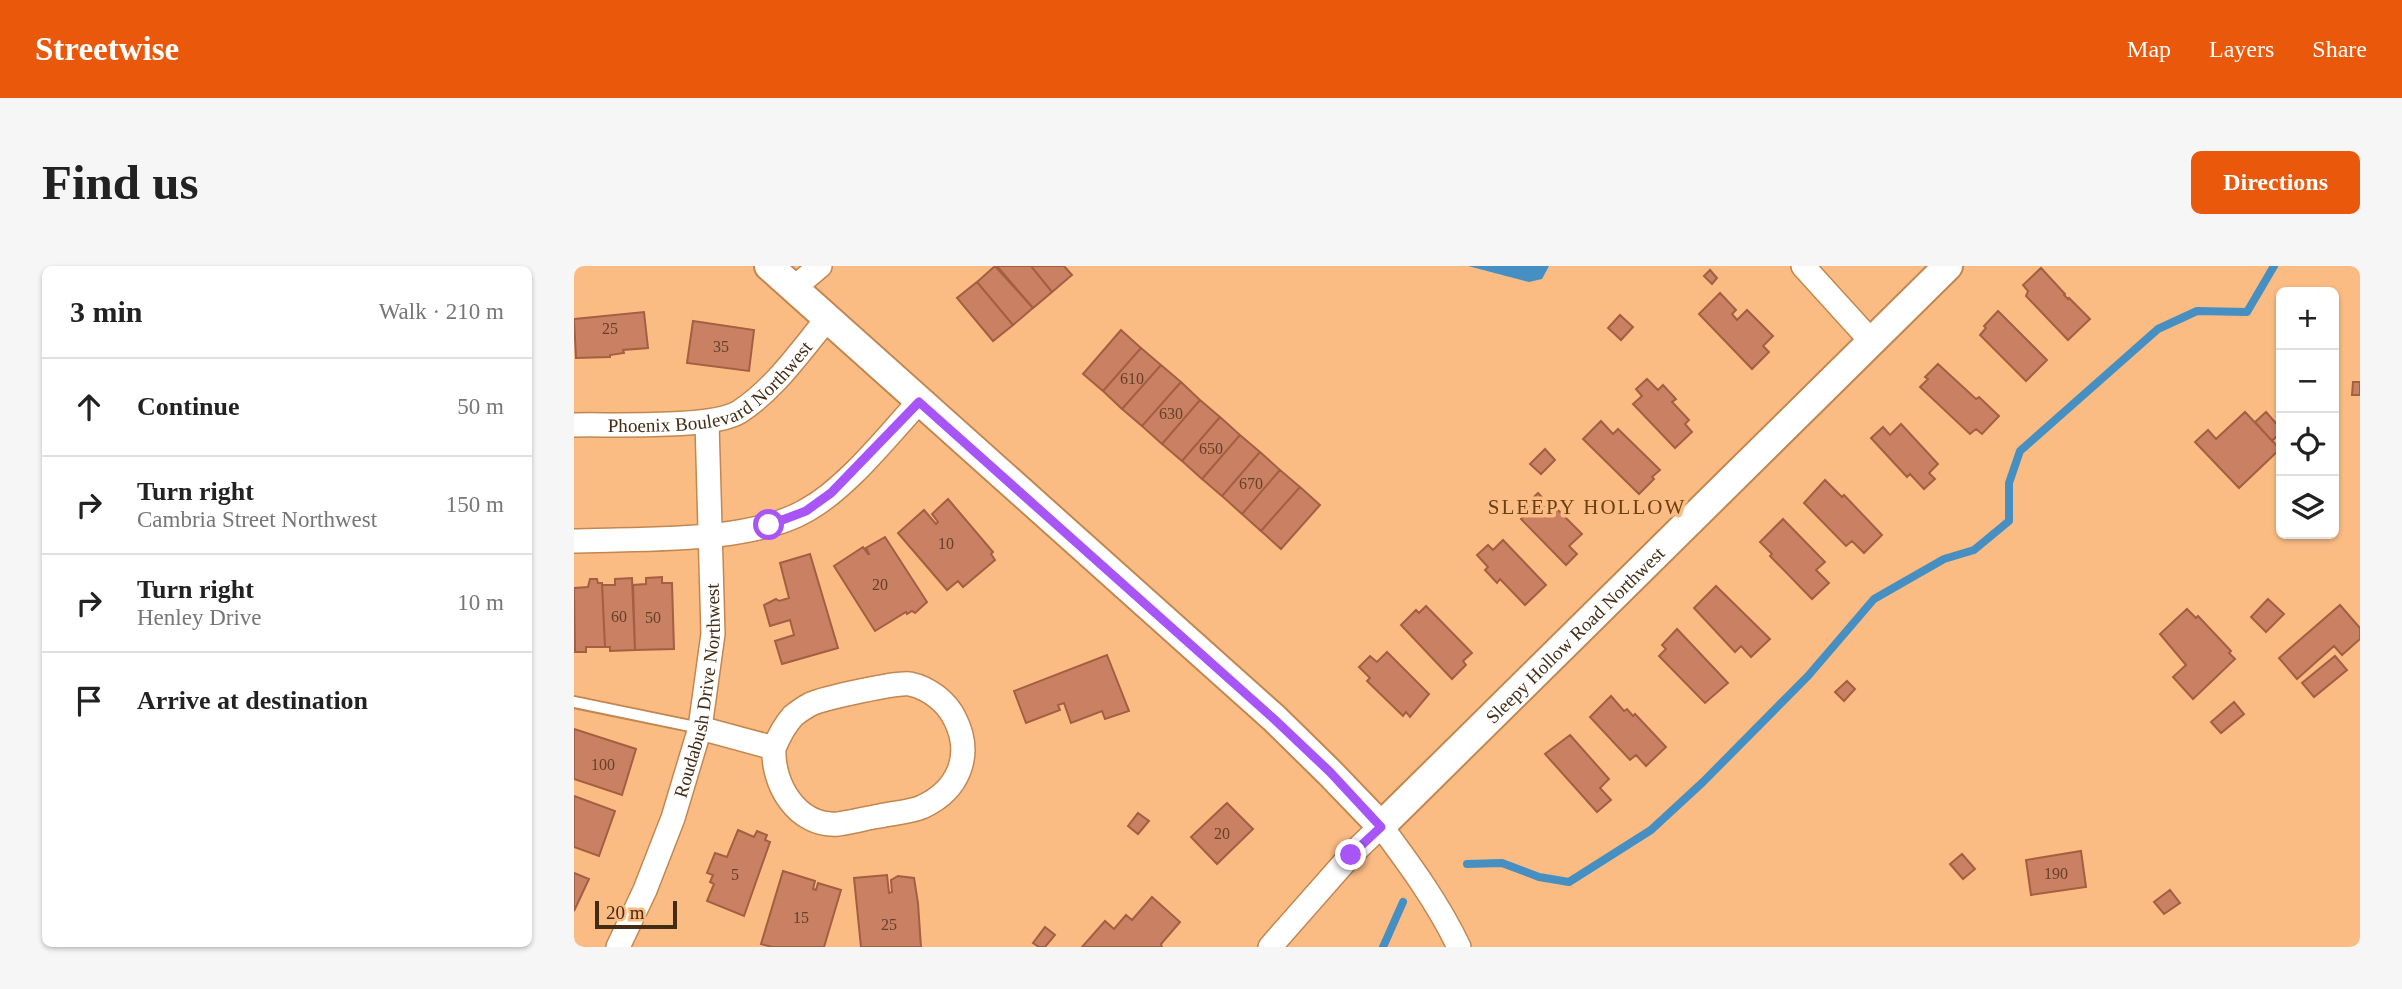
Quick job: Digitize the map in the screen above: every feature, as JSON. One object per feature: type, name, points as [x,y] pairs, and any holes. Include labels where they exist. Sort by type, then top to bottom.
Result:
[{"type":"street","points":[[769,266],[1330,772],[1381,827],[1419,875],[1459,947]]},
{"type":"street","points":[[794,288],[820,266]]},
{"type":"street","points":[[1803,266],[1872,342]]},
{"type":"street","name":"Sleepy Hollow Road Northwest","points":[[1381,827],[1948,266]]},
{"type":"street","name":"Phoenix Boulevard Northwest","points":[[574,425],[707,422],[737,414],[764,393],[828,318]]},
{"type":"street","points":[[574,541],[710,535],[749,530],[806,511],[850,475],[919,402]]},
{"type":"street","name":"Roudabush Drive Northwest","points":[[618,947],[646,890],[664,842],[700,728],[713,634],[707,422]]},
{"type":"street","points":[[893,684],[909,684],[925,689],[940,699],[953,714],[961,731],[964,748],[957,775],[939,797],[920,808],[837,824],[811,818],[787,797],[773,765],[774,748],[780,731],[794,716],[812,704],[893,684]]},
{"type":"street","points":[[700,728],[774,748]]},
{"type":"street","points":[[1269,947],[1351,855],[1381,827]]},
{"type":"lane","points":[[574,702],[700,728]]},
{"type":"water","points":[[1468,266],[1549,266],[1542,279],[1529,282]]},
{"type":"building","points":[[995,266],[1033,308],[1013,325],[977,282]]},
{"type":"building","points":[[997,266],[1031,266],[1052,292],[1033,308]]},
{"type":"building","points":[[1031,266],[1064,266],[1072,275],[1052,292]]},
{"type":"building","points":[[2041,268],[2064,295],[2090,319],[2068,340],[2026,296],[2028,291],[2023,285]]},
{"type":"building","points":[[1710,270],[1717,278],[1712,284],[1704,276]]},
{"type":"building","points":[[977,282],[1013,325],[993,341],[957,298]]},
{"type":"building","points":[[1720,293],[1736,310],[1732,314],[1737,320],[1747,310],[1773,336],[1763,346],[1769,352],[1752,369],[1699,314]]},
{"type":"building","points":[[1998,311],[2047,360],[2026,381],[1980,335],[1986,328],[1984,326]]},
{"type":"building","points":[[644,312],[648,348],[623,350],[624,353],[610,357],[576,358],[574,319]]},
{"type":"building","points":[[1620,315],[1633,327],[1621,340],[1608,328]]},
{"type":"building","points":[[693,321],[754,330],[749,371],[687,363]]},
{"type":"building","points":[[1121,330],[1141,348],[1103,391],[1083,374]]},
{"type":"building","points":[[1141,348],[1161,365],[1122,409],[1103,391]]},
{"type":"building","points":[[1938,364],[1999,416],[1982,434],[1976,429],[1970,434],[1920,387],[1928,379],[1925,377]]},
{"type":"building","points":[[1161,365],[1181,382],[1142,426],[1122,409]]},
{"type":"building","points":[[1647,379],[1658,390],[1663,385],[1676,399],[1672,402],[1689,420],[1685,424],[1692,432],[1675,448],[1633,404],[1642,396],[1636,389]]},
{"type":"building","points":[[1181,382],[1200,400],[1162,444],[1142,426]]},
{"type":"building","points":[[2353,382],[2360,382],[2360,395],[2352,395]]},
{"type":"building","points":[[1200,400],[1220,417],[1182,461],[1162,444]]},
{"type":"building","points":[[2245,412],[2276,445],[2276,453],[2239,488],[2195,442],[2208,430],[2216,439]]},
{"type":"building","points":[[2266,412],[2276,423],[2276,437],[2272,441],[2255,422]]},
{"type":"building","points":[[1220,417],[1240,435],[1202,479],[1182,461]]},
{"type":"building","points":[[1601,421],[1613,434],[1618,429],[1660,470],[1639,494],[1583,439]]},
{"type":"building","points":[[1901,424],[1938,464],[1929,473],[1935,479],[1924,489],[1910,474],[1907,477],[1871,438],[1883,427],[1890,435]]},
{"type":"building","points":[[1240,435],[1260,452],[1222,496],[1202,479]]},
{"type":"building","points":[[1545,449],[1555,460],[1541,474],[1530,464]]},
{"type":"building","points":[[1260,452],[1280,470],[1242,514],[1222,496]]},
{"type":"building","points":[[1280,470],[1300,487],[1261,531],[1242,514]]},
{"type":"building","points":[[1825,480],[1842,497],[1844,495],[1882,535],[1864,553],[1852,541],[1846,546],[1804,503]]},
{"type":"building","points":[[1300,487],[1320,505],[1281,549],[1261,531]]},
{"type":"building","points":[[1538,493],[1582,534],[1569,546],[1577,554],[1566,565],[1521,519],[1525,515],[1521,510]]},
{"type":"building","points":[[948,499],[993,552],[991,554],[995,560],[963,587],[958,581],[947,590],[898,533],[924,510],[936,524],[938,522],[932,514]]},
{"type":"building","points":[[1783,519],[1825,562],[1816,570],[1829,583],[1812,599],[1760,542]]},
{"type":"building","points":[[885,537],[927,602],[915,613],[906,612],[875,631],[834,566],[863,547],[869,554],[866,548]]},
{"type":"building","points":[[1503,540],[1546,585],[1525,605],[1500,579],[1497,583],[1485,570],[1488,567],[1477,555],[1488,545],[1493,550]]},
{"type":"building","points":[[810,554],[838,648],[782,664],[775,641],[794,635],[790,620],[770,626],[764,605],[776,599],[779,601],[789,598],[780,563]]},
{"type":"building","points":[[662,577],[662,583],[672,583],[674,649],[635,650],[633,585],[646,584],[646,578]]},
{"type":"building","points":[[632,578],[635,650],[610,651],[610,647],[605,647],[602,585],[615,585],[615,579]]},
{"type":"building","points":[[590,579],[597,579],[598,583],[602,583],[605,647],[586,647],[586,652],[575,652],[574,588],[588,587]]},
{"type":"building","points":[[1716,586],[1770,639],[1751,657],[1741,646],[1735,652],[1694,608]]},
{"type":"building","points":[[2268,599],[2284,614],[2266,632],[2251,617]]},
{"type":"building","points":[[2340,605],[2360,628],[2360,639],[2342,655],[2334,646],[2297,679],[2279,658]]},
{"type":"building","points":[[1426,606],[1472,653],[1463,661],[1466,665],[1452,679],[1401,625],[1416,610],[1419,613]]},
{"type":"building","points":[[2187,609],[2196,618],[2198,616],[2231,651],[2229,653],[2235,659],[2193,699],[2173,677],[2186,665],[2160,634]]},
{"type":"building","points":[[1677,629],[1728,683],[1705,703],[1659,656],[1666,649],[1662,645]]},
{"type":"building","points":[[1387,652],[1429,694],[1410,717],[1406,712],[1403,716],[1367,681],[1370,678],[1359,667],[1370,656],[1377,662]]},
{"type":"building","points":[[1107,655],[1129,711],[1105,719],[1102,711],[1071,723],[1064,703],[1058,705],[1060,710],[1026,723],[1014,691]]},
{"type":"building","points":[[2335,656],[2347,670],[2314,697],[2302,683]]},
{"type":"building","points":[[1847,681],[1855,689],[1844,701],[1835,692]]},
{"type":"building","points":[[1611,696],[1624,711],[1627,709],[1633,716],[1635,714],[1666,747],[1646,766],[1636,755],[1630,760],[1590,717]]},
{"type":"building","points":[[2234,702],[2244,714],[2221,733],[2211,722]]},
{"type":"building","points":[[574,729],[636,749],[622,795],[574,779]]},
{"type":"building","points":[[1570,735],[1609,779],[1600,788],[1611,800],[1597,812],[1545,754]]},
{"type":"building","points":[[574,796],[615,811],[599,856],[574,847]]},
{"type":"building","points":[[1227,803],[1253,829],[1217,864],[1191,837]]},
{"type":"building","points":[[1138,813],[1149,821],[1138,834],[1128,826]]},
{"type":"building","points":[[738,830],[754,837],[757,831],[767,835],[765,840],[770,842],[744,916],[707,901],[714,884],[710,882],[713,875],[707,873],[715,853],[727,857]]},
{"type":"building","points":[[2081,851],[2086,887],[2031,895],[2026,860]]},
{"type":"building","points":[[1962,854],[1975,869],[1963,879],[1950,864]]},
{"type":"building","points":[[783,871],[815,881],[813,889],[816,890],[818,883],[841,890],[824,947],[772,947],[761,944]]},
{"type":"building","points":[[574,873],[589,879],[574,911]]},
{"type":"building","points":[[887,875],[889,893],[892,892],[891,880],[898,876],[914,878],[921,947],[861,947],[854,878]]},
{"type":"building","points":[[2170,890],[2180,903],[2164,914],[2154,902]]},
{"type":"building","points":[[1152,897],[1180,922],[1161,944],[1162,947],[1082,947],[1105,921],[1114,929],[1126,915],[1132,920]]},
{"type":"building","points":[[1045,927],[1055,935],[1045,947],[1039,947],[1033,943]]},
{"type":"waterway","points":[[1467,864],[1502,863],[1539,877],[1569,882],[1651,830],[1703,782],[1808,676],[1874,599],[1944,559],[1974,550],[2009,521],[2009,483],[2020,451],[2158,329],[2197,311],[2247,312],[2274,266]]},
{"type":"waterway","points":[[1383,947],[1403,902]]},
{"type":"district","name":"SLEEPY HOLLOW","points":[[1587,507]]},
{"type":"route","points":[[769,525],[806,511],[831,493],[919,402],[1330,772],[1381,827],[1351,855]]}]
